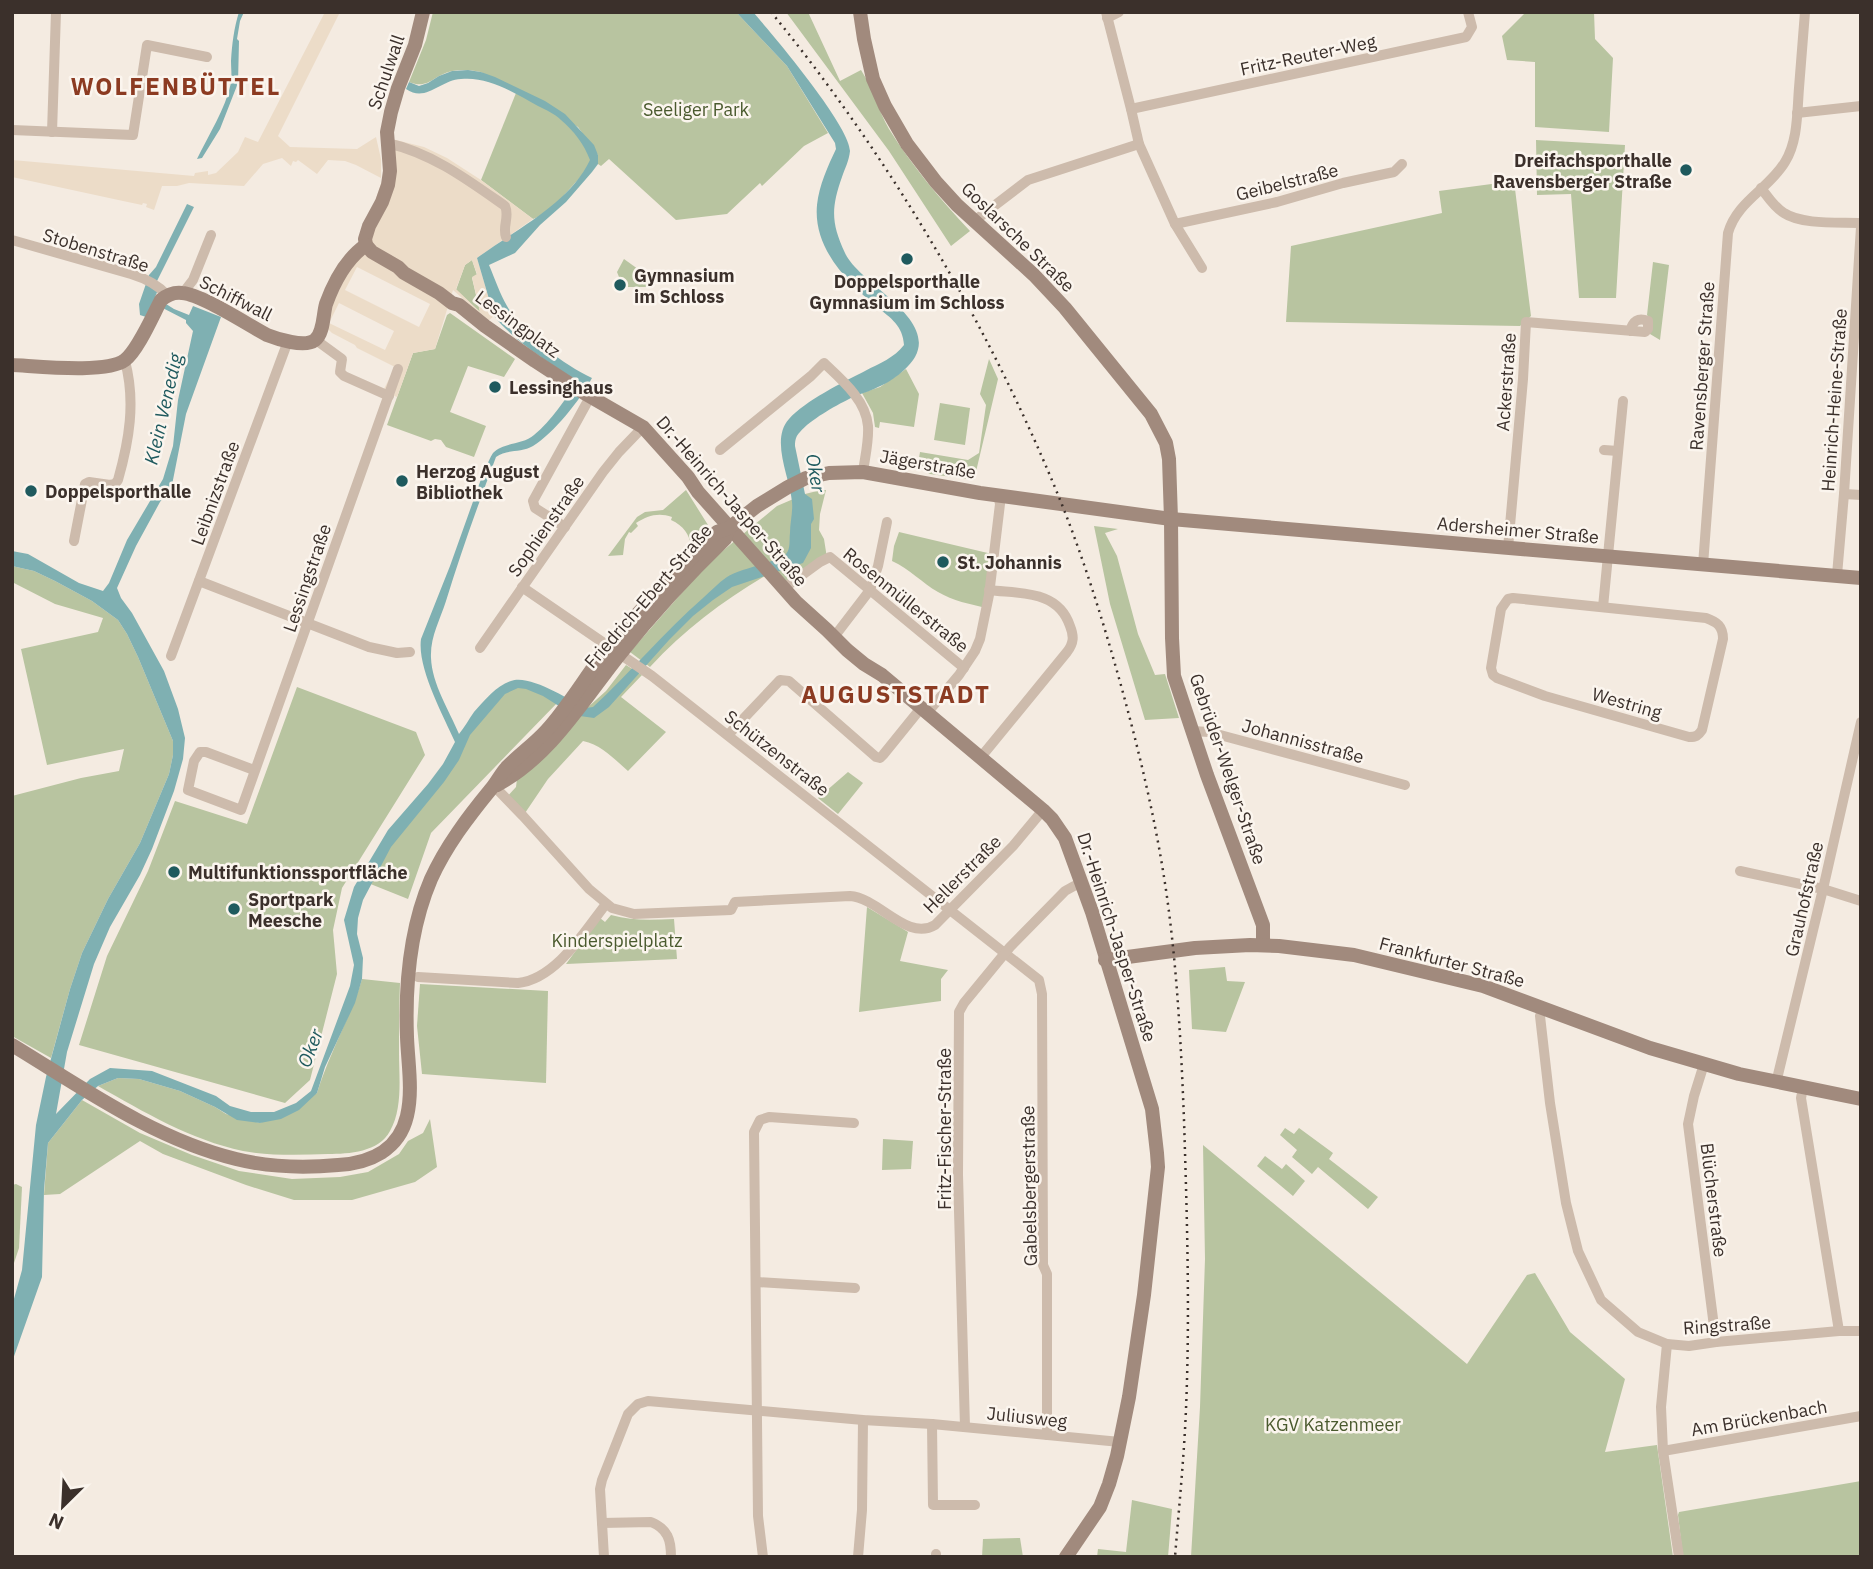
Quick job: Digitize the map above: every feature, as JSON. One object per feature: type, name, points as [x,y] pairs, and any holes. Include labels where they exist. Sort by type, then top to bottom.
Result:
[{"type":"main road","name":"Schulwall","points":[[366,245],[369,226],[388,185],[390,171],[387,144],[391,112],[415,45],[423,12]]},
{"type":"main road","name":"Goslarsche Straße","points":[[860,12],[873,79],[906,144],[973,222],[1065,308],[1151,414],[1166,443],[1171,519]]},
{"type":"main road","name":"Lessingplatz","points":[[366,245],[404,274],[459,305],[503,340],[587,395]]},
{"type":"main road","points":[[288,341],[308,343],[316,340],[333,288],[347,263],[366,245]]},
{"type":"main road","name":"Schiffwall","points":[[163,295],[183,293],[197,297],[267,335],[288,341]]},
{"type":"main road","points":[[12,365],[86,369],[125,361],[142,338],[163,295]]},
{"type":"main road","name":"Dr.-Heinrich-Jasper-Straße","points":[[587,395],[643,427],[783,589],[864,664],[883,676],[1043,810],[1065,838],[1082,884],[1152,1109],[1158,1167],[1131,1387],[1113,1473],[1093,1518],[1066,1557]]},
{"type":"main road","name":"Jägerstraße","points":[[729,528],[757,506],[806,478],[830,473],[863,472],[998,495],[1171,519]]},
{"type":"main road","name":"Adersheimer Straße","points":[[1171,519],[1861,578]]},
{"type":"main road","name":"Gebrüder-Welger-Straße","points":[[1171,519],[1173,667],[1176,685],[1263,925],[1263,945]]},
{"type":"main road","name":"Friedrich-Ebert-Straße","points":[[12,1045],[120,1110],[187,1144],[238,1160],[310,1166],[353,1164],[375,1157],[390,1146],[402,1130],[409,1105],[408,992],[412,944],[426,891],[439,863],[467,819],[494,786],[513,776],[550,742],[564,717],[615,649],[672,595],[725,539],[729,528]]},
{"type":"main road","name":"Frankfurter Straße","points":[[1105,960],[1195,948],[1263,945],[1354,955],[1483,986],[1650,1048],[1704,1064],[1776,1083],[1861,1099]]},
{"type":"street","points":[[52,132],[56,12]]},
{"type":"street","points":[[1119,12],[1106,15],[1139,144],[1175,224],[1202,268]]},
{"type":"street","name":"Fritz-Reuter-Weg","points":[[1131,108],[1466,37],[1472,27],[1468,12]]},
{"type":"street","name":"Ravensberger Straße","points":[[1703,565],[1727,243],[1735,215],[1778,172],[1794,142],[1805,12]]},
{"type":"street","points":[[12,130],[133,135],[148,45],[207,57]]},
{"type":"street","points":[[1797,113],[1861,106]]},
{"type":"street","points":[[387,144],[408,149],[437,162],[505,206],[508,212],[504,227],[506,237]]},
{"type":"street","points":[[973,222],[1028,180],[1139,144]]},
{"type":"street","name":"Geibelstraße","points":[[1175,224],[1277,202],[1394,172],[1402,164]]},
{"type":"street","points":[[1764,186],[1777,208],[1789,216],[1803,220],[1861,225]]},
{"type":"street","name":"Heinrich-Heine-Straße","points":[[1837,576],[1861,225]]},
{"type":"street","points":[[183,293],[193,279],[211,235]]},
{"type":"street","name":"Stobenstraße","points":[[12,240],[136,275],[163,295]]},
{"type":"street","name":"Ackerstraße","points":[[1508,548],[1526,322],[1630,331]]},
{"type":"street","points":[[316,340],[342,359],[340,372],[344,376],[389,396]]},
{"type":"street","name":"Leibnizstraße","points":[[171,656],[288,341]]},
{"type":"street","points":[[74,541],[85,484],[89,482],[110,485],[116,484],[118,480],[131,424],[125,361]]},
{"type":"street","points":[[720,450],[824,363],[860,401],[868,423],[863,472]]},
{"type":"street","name":"Lessingstraße","points":[[254,771],[200,752],[194,761],[188,790],[241,810],[398,369]]},
{"type":"street","points":[[565,527],[535,508],[533,501],[587,395]]},
{"type":"street","points":[[1603,607],[1623,401]]},
{"type":"street","name":"Sophienstraße","points":[[480,648],[603,472],[643,427]]},
{"type":"street","points":[[1604,450],[1618,451]]},
{"type":"street","points":[[1844,494],[1861,495]]},
{"type":"street","points":[[728,735],[780,680],[789,681],[880,758],[964,668],[980,639],[1000,505],[998,495]]},
{"type":"street","points":[[834,637],[870,590],[887,522]]},
{"type":"street","name":"Rosenmüllerstraße","points":[[783,589],[827,558],[833,559],[964,668]]},
{"type":"street","points":[[199,581],[382,651],[410,652]]},
{"type":"street","name":"Schützenstraße","points":[[522,587],[634,662],[1004,954]]},
{"type":"street","points":[[981,757],[1068,652],[1073,640],[1066,617],[1055,603],[1039,596],[989,590]]},
{"type":"street","name":"Westring","points":[[1508,599],[1603,607],[1706,618],[1722,628],[1723,639],[1702,730],[1697,736],[1689,737],[1545,696],[1493,674],[1491,668],[1501,609],[1508,599]]},
{"type":"street","name":"Grauhofstraße","points":[[1776,1083],[1858,745],[1861,722]]},
{"type":"street","name":"Johannisstraße","points":[[1192,731],[1209,732],[1405,785]]},
{"type":"street","points":[[418,977],[504,983],[534,980],[543,976],[558,962],[606,904],[494,786]]},
{"type":"street","name":"Hellerstraße","points":[[606,904],[623,912],[646,914],[731,909],[735,902],[856,896],[911,928],[925,930],[935,925],[1013,846],[1043,810]]},
{"type":"street","points":[[1740,870],[1823,889],[1861,901]]},
{"type":"street","name":"Fritz-Fischer-Straße","points":[[965,1427],[958,1175],[959,1012],[1004,954],[1065,891],[1082,884]]},
{"type":"street","name":"Gabelsbergerstraße","points":[[1004,954],[1039,981],[1042,994],[1047,1435]]},
{"type":"street","name":"Ringstraße","points":[[1543,1008],[1541,1016],[1550,1102],[1565,1200],[1578,1251],[1601,1300],[1638,1332],[1667,1344],[1689,1346],[1839,1331]]},
{"type":"street","name":"Blücherstraße","points":[[1704,1064],[1688,1124],[1716,1342]]},
{"type":"street","points":[[1802,1088],[1801,1098],[1839,1331],[1861,1331]]},
{"type":"street","points":[[763,1557],[758,1516],[754,1132],[760,1121],[769,1117],[855,1123]]},
{"type":"street","points":[[757,1282],[855,1288]]},
{"type":"street","points":[[1667,1344],[1661,1407],[1663,1451],[1679,1557]]},
{"type":"street","name":"Juliusweg","points":[[602,1523],[602,1480],[628,1413],[638,1404],[648,1401],[1119,1442]]},
{"type":"street","name":"Am Brückenbach","points":[[1663,1451],[1861,1416]]},
{"type":"street","points":[[858,1557],[862,1510],[863,1420]]},
{"type":"street","points":[[932,1424],[933,1505],[975,1505]]},
{"type":"street","points":[[604,1557],[602,1523],[652,1522],[659,1525],[669,1536],[671,1557]]},
{"type":"green space","name":"Seeliger Park","points":[[433,12],[736,12],[787,66],[828,133],[804,146],[762,186],[760,183],[727,214],[676,220],[609,159],[601,166],[598,164],[598,155],[578,127],[481,72],[455,70],[426,83],[409,82],[426,40]]},
{"type":"green space","points":[[786,12],[808,12],[840,81],[861,70],[885,122],[898,143],[927,182],[970,231],[951,246],[889,151]]},
{"type":"green space","points":[[1526,12],[1594,12],[1595,39],[1613,58],[1609,132],[1535,127],[1535,62],[1507,60],[1502,36]]},
{"type":"green space","points":[[516,93],[554,111],[586,144],[593,163],[548,213],[533,219],[481,180]]},
{"type":"green space","points":[[1536,140],[1625,145],[1616,298],[1579,298],[1571,194],[1537,195]]},
{"type":"green space","points":[[1514,181],[1531,316],[1520,326],[1286,322],[1291,246],[1442,213],[1439,191]]},
{"type":"green space","points":[[624,259],[649,277],[647,287],[623,287],[617,272]]},
{"type":"green space","points":[[472,260],[477,275],[472,278],[480,312],[456,290],[465,265]]},
{"type":"green space","points":[[1653,262],[1669,265],[1660,340],[1650,334],[1651,320],[1647,315]]},
{"type":"green space","points":[[450,313],[515,359],[504,377],[468,366],[450,412],[486,426],[474,457],[446,447],[441,440],[431,441],[387,425],[413,353],[435,349]]},
{"type":"green space","points":[[989,359],[998,379],[974,480],[924,471],[918,464],[920,452],[968,460],[979,453],[986,405],[980,394]]},
{"type":"green space","points":[[906,369],[919,394],[914,427],[880,422],[879,428],[875,427],[873,413],[862,393],[880,387]]},
{"type":"green space","points":[[940,403],[970,408],[965,445],[934,440]]},
{"type":"green space","points":[[686,490],[708,525],[707,532],[692,548],[685,531],[671,520],[672,517],[657,515],[636,523],[638,526],[629,532],[625,539],[623,555],[608,556],[637,517],[645,512],[663,510]]},
{"type":"green space","points":[[826,490],[819,530],[824,539],[827,558],[787,586],[765,576],[719,606],[650,667],[630,652],[708,563],[777,506]]},
{"type":"green space","points":[[1094,526],[1118,529],[1105,533],[1117,556],[1138,634],[1155,675],[1165,674],[1179,718],[1145,720],[1110,604]]},
{"type":"green space","points":[[899,532],[992,554],[986,608],[944,595],[892,561]]},
{"type":"green space","points":[[12,566],[34,571],[55,581],[92,601],[118,620],[138,657],[173,741],[169,774],[140,843],[108,899],[82,953],[51,1058],[12,1036],[12,796],[119,771],[124,749],[47,765],[21,649],[98,632],[103,618],[55,604],[12,582]]},
{"type":"green space","points":[[626,665],[642,675],[621,697],[666,732],[628,771],[602,749],[583,741],[548,779],[523,816],[506,798],[516,787],[517,779],[606,691]]},
{"type":"green space","points":[[512,685],[528,685],[559,701],[431,833],[408,899],[358,879],[446,766],[458,743]]},
{"type":"green space","name":"Sportpark Meesche","points":[[297,687],[416,732],[425,755],[342,888],[333,930],[337,974],[310,1080],[285,1103],[79,1045],[107,956],[148,871],[175,801],[247,824]]},
{"type":"green space","points":[[848,772],[863,783],[838,814],[818,798]]},
{"type":"green space","points":[[867,907],[908,932],[900,961],[948,970],[941,979],[941,1001],[859,1012]]},
{"type":"green space","name":"Kinderspielplatz","points":[[611,915],[634,919],[674,919],[677,959],[566,964],[600,918],[605,922]]},
{"type":"green space","points":[[1225,967],[1227,981],[1245,982],[1226,1032],[1192,1029],[1189,970]]},
{"type":"green space","points":[[362,979],[400,983],[397,1112],[385,1138],[371,1148],[336,1154],[286,1155],[243,1151],[186,1132],[98,1086],[118,1078],[139,1079],[180,1091],[226,1114],[260,1123],[317,1093]]},
{"type":"green space","points":[[420,984],[548,991],[546,1083],[422,1074],[417,1026]]},
{"type":"green space","points":[[82,1100],[140,1133],[192,1155],[239,1171],[292,1179],[340,1177],[368,1172],[399,1154],[408,1141],[423,1133],[430,1119],[437,1167],[415,1182],[352,1200],[294,1200],[163,1154],[140,1141],[60,1194],[44,1195],[48,1143]]},
{"type":"green space","points":[[1285,1128],[1294,1134],[1299,1128],[1333,1153],[1329,1159],[1378,1197],[1368,1209],[1318,1167],[1312,1174],[1292,1157],[1297,1150],[1280,1135]]},
{"type":"green space","points":[[883,1139],[913,1141],[911,1169],[882,1170]]},
{"type":"green space","name":"KGV Katzenmeer","points":[[1203,1145],[1467,1364],[1527,1275],[1535,1273],[1570,1332],[1625,1379],[1605,1452],[1657,1445],[1673,1557],[1191,1557],[1205,1259]]},
{"type":"green space","points":[[1265,1156],[1282,1169],[1286,1164],[1305,1181],[1293,1196],[1257,1166]]},
{"type":"green space","points":[[12,1185],[22,1187],[19,1248],[12,1269]]},
{"type":"green space","points":[[1861,1481],[1861,1557],[1683,1557],[1679,1512]]},
{"type":"green space","points":[[1132,1500],[1172,1509],[1168,1557],[1097,1557],[1098,1549],[1126,1552]]},
{"type":"green space","points":[[1020,1538],[1023,1557],[982,1557],[983,1539]]},
{"type":"shaded area","points":[[325,12],[340,12],[278,136],[290,147],[357,149],[376,137],[381,159],[381,178],[345,161],[328,160],[317,174],[298,160],[293,161],[291,166],[282,158],[263,164],[244,186],[189,183],[162,186],[154,210],[143,203],[142,205],[12,177],[12,160],[194,176],[195,173],[208,171],[208,175],[216,173],[238,152],[245,137],[258,142]]},
{"type":"shaded area","points":[[396,140],[424,147],[447,158],[533,219],[477,258],[494,316],[488,321],[453,290],[435,349],[413,353],[397,397],[383,391],[395,367],[357,348],[325,326],[326,317],[358,251]],"holes":[[[472,260],[477,274],[472,277],[480,312],[456,289],[465,265]],[[357,267],[430,304],[419,327],[345,290]],[[339,303],[394,331],[385,350],[329,323]]]},
{"type":"water","points":[[239,12],[244,12],[237,39],[238,83],[220,129],[202,158],[197,159],[228,93]]},
{"type":"water","points":[[736,12],[753,12],[825,102],[847,139],[850,151],[834,207],[837,233],[853,265],[894,302],[915,328],[919,342],[915,357],[894,378],[830,409],[810,423],[797,437],[795,446],[805,494],[812,499],[814,519],[811,524],[811,548],[803,563],[732,587],[713,600],[669,640],[609,707],[594,718],[573,715],[543,696],[518,688],[505,694],[470,735],[459,760],[444,782],[391,847],[363,900],[357,934],[363,958],[362,979],[355,1003],[325,1067],[317,1093],[299,1110],[281,1119],[260,1123],[237,1120],[180,1091],[139,1079],[118,1078],[98,1086],[82,1100],[48,1143],[42,1277],[12,1362],[12,1306],[22,1270],[36,1125],[46,1077],[82,953],[108,899],[140,843],[169,774],[173,741],[138,657],[118,620],[92,601],[55,581],[34,571],[12,566],[12,551],[28,554],[79,583],[103,591],[127,540],[163,479],[173,446],[178,400],[193,331],[186,320],[153,303],[146,317],[140,315],[139,304],[149,275],[156,267],[187,204],[194,207],[154,287],[158,290],[155,297],[189,315],[193,306],[221,317],[186,414],[172,485],[136,546],[117,588],[164,671],[185,738],[183,759],[152,849],[110,927],[94,964],[67,1052],[56,1114],[90,1079],[110,1068],[152,1071],[216,1096],[230,1106],[251,1112],[274,1112],[296,1103],[311,1091],[350,986],[354,965],[344,920],[354,887],[388,830],[428,784],[455,742],[427,677],[421,639],[492,455],[497,449],[534,435],[578,382],[523,343],[494,316],[477,258],[555,203],[581,176],[590,160],[578,138],[559,118],[501,86],[481,80],[461,79],[427,92],[413,93],[406,89],[409,82],[419,86],[452,71],[468,70],[495,77],[545,101],[565,114],[594,145],[598,155],[598,164],[566,202],[540,225],[515,253],[489,265],[507,306],[523,328],[557,357],[592,378],[566,415],[541,440],[528,448],[496,457],[432,643],[434,677],[459,734],[486,698],[511,681],[539,684],[586,708],[593,707],[675,624],[727,577],[783,557],[788,552],[792,506],[781,437],[789,419],[805,405],[886,360],[904,345],[895,323],[844,275],[826,250],[820,236],[817,221],[818,198],[836,149],[835,143],[787,66]]},
{"type":"railway","points":[[771,12],[813,65],[891,177],[928,235],[994,355],[1024,417],[1072,530],[1129,714],[1147,789],[1166,890],[1180,1033],[1188,1336],[1185,1427],[1175,1557]]},
{"type":"place","name":"Dreifachsporthalle Ravensberger Straße","points":[[1686,170]]},
{"type":"place","name":"Doppelsporthalle Gymnasium im Schloss","points":[[907,259]]},
{"type":"place","name":"Gymnasium im Schloss","points":[[620,285]]},
{"type":"place","name":"Lessinghaus","points":[[495,387]]},
{"type":"place","name":"Herzog August Bibliothek","points":[[402,481]]},
{"type":"place","name":"Doppelsporthalle","points":[[31,491]]},
{"type":"place","name":"St. Johannis","points":[[943,562]]},
{"type":"place","name":"Multifunktionssportfläche","points":[[174,872]]},
{"type":"place","name":"Sportpark Meesche","points":[[234,909]]},
{"type":"district","name":"WOLFENBÜTTEL","points":[[176,86]]},
{"type":"district","name":"AUGUSTSTADT","points":[[896,694]]},
{"type":"water label","name":"Klein Venedig","points":[[163,409]]},
{"type":"water label","name":"Oker","points":[[816,473]]},
{"type":"water label","name":"Oker","points":[[310,1048]]}]
